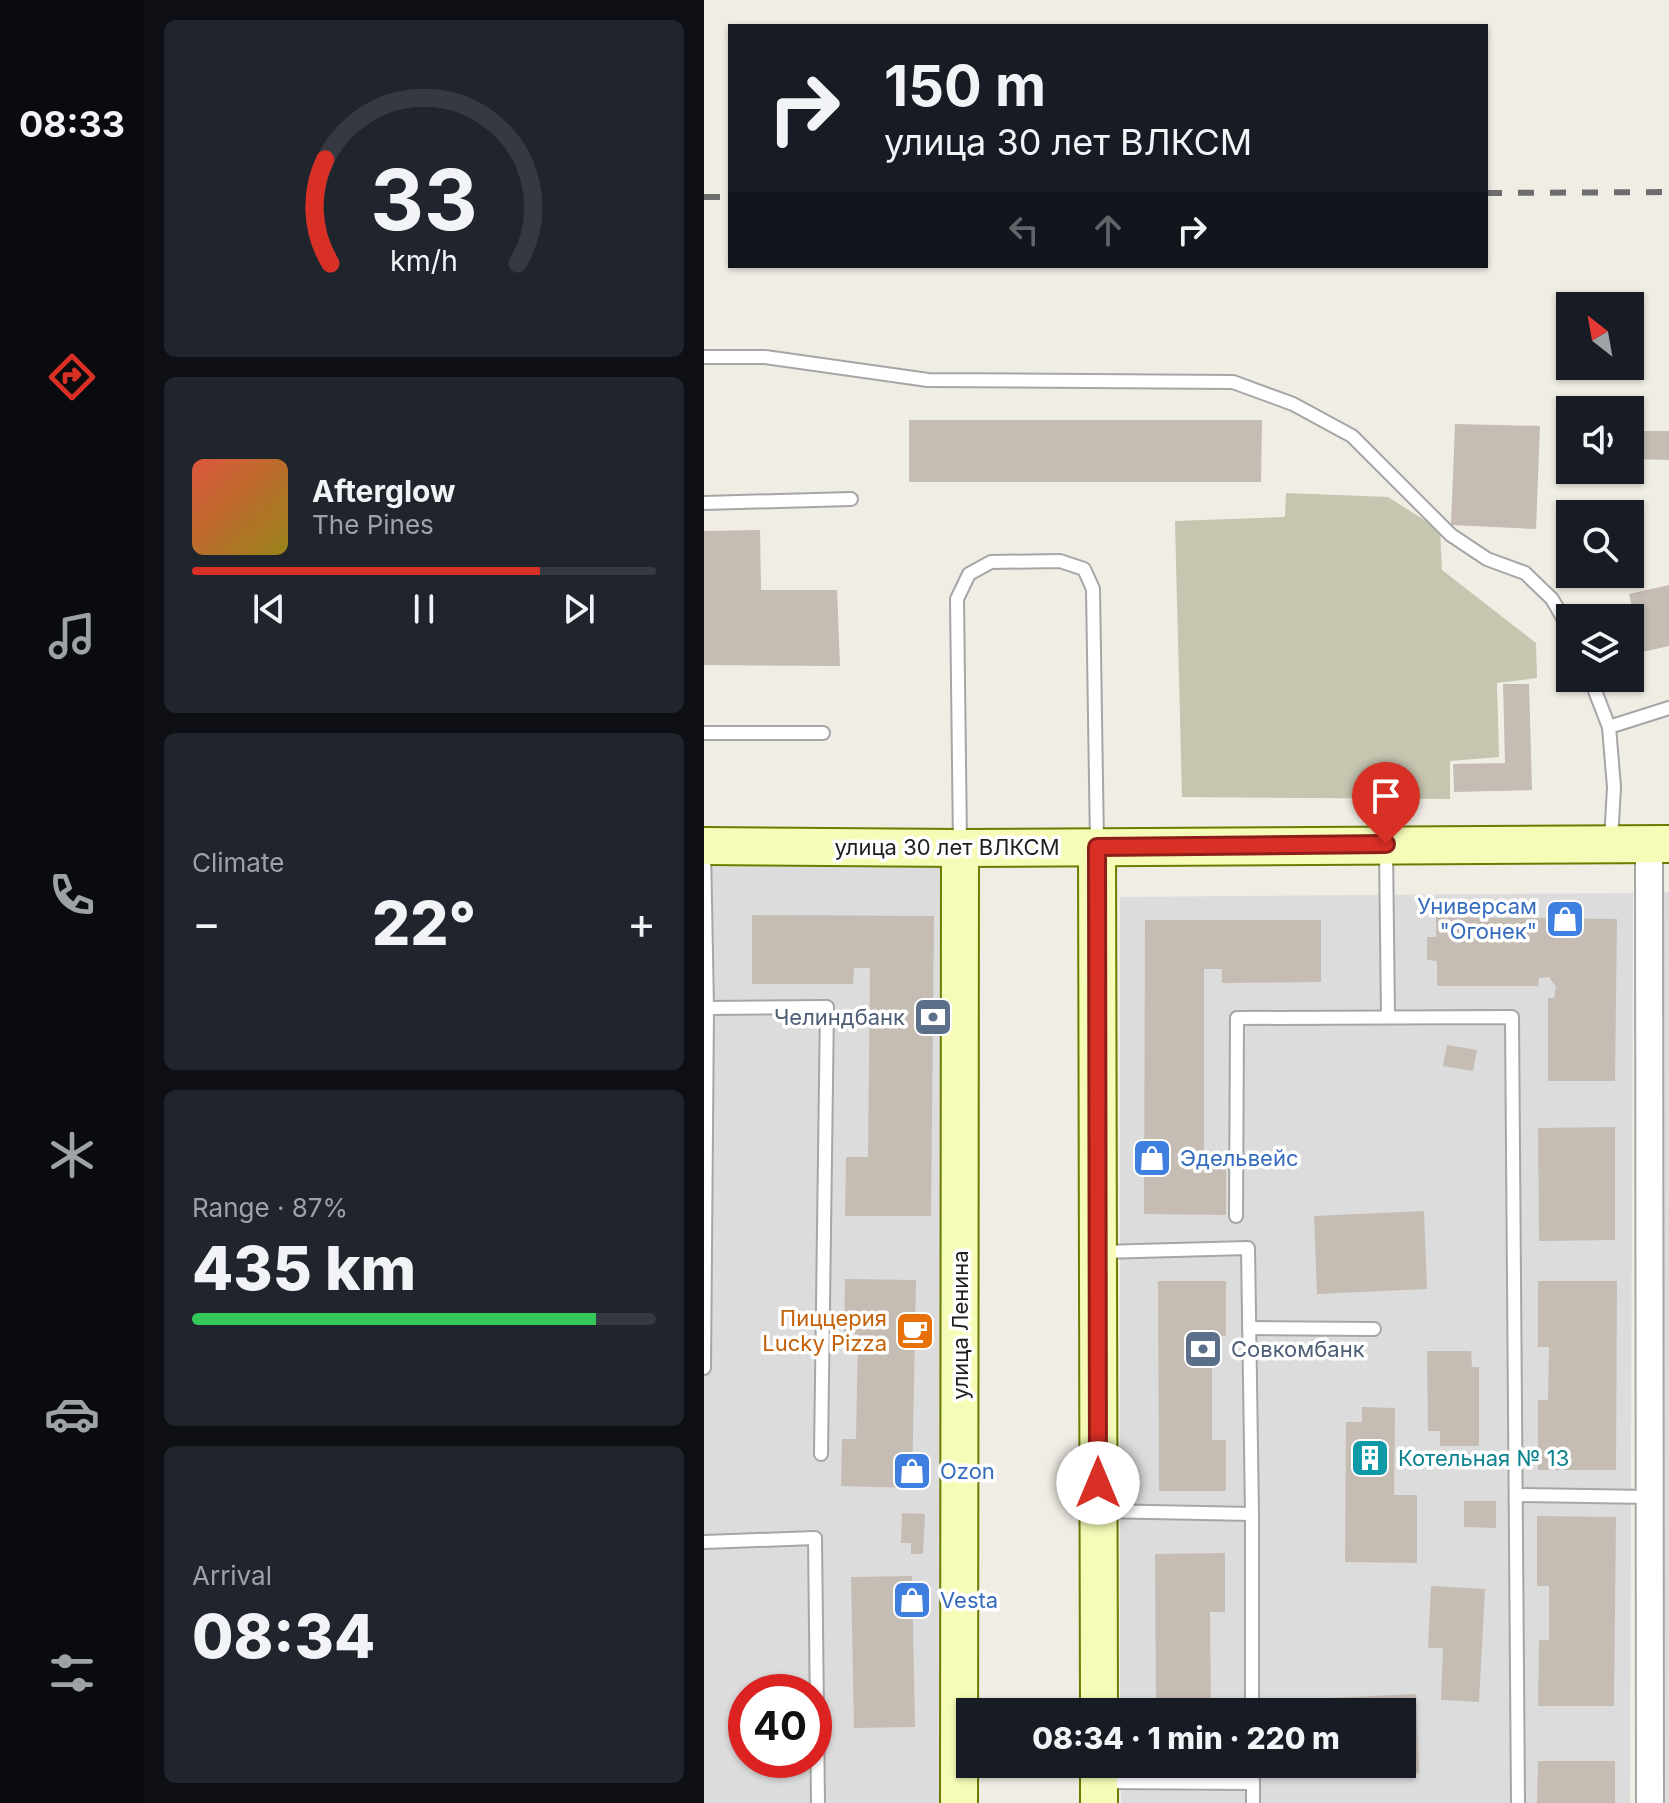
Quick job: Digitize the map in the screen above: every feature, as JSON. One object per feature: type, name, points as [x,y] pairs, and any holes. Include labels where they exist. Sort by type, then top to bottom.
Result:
[{"type":"street","name":"улица 30 лет ВЛКСМ","points":[[704,846],[960,848],[1659,844]]},
{"type":"street","points":[[1650,1803],[1650,1497],[1658,1112],[1659,844]]},
{"type":"street","points":[[1097,847],[1099,1698]]},
{"type":"street","name":"улица Ленина","points":[[959,1803],[960,848]]},
{"type":"lane","points":[[704,357],[765,357],[928,380],[1233,382],[1293,404],[1352,436],[1451,535],[1487,559],[1525,573],[1556,606]]},
{"type":"lane","points":[[704,503],[851,499]]},
{"type":"lane","points":[[960,848],[957,599],[969,574],[991,562],[1060,561],[1084,569],[1093,589],[1097,847]]},
{"type":"lane","points":[[1595,692],[1609,727],[1614,787],[1611,844]]},
{"type":"lane","points":[[1609,727],[1669,708]]},
{"type":"lane","points":[[704,733],[823,733]]},
{"type":"lane","points":[[1386,844],[1388,1017]]},
{"type":"lane","points":[[704,846],[704,1368]]},
{"type":"lane","points":[[706,1008],[827,1007],[821,1454]]},
{"type":"lane","points":[[1236,1216],[1237,1018],[1512,1017],[1518,1803]]},
{"type":"lane","points":[[1097,1252],[1248,1248],[1252,1698]]},
{"type":"lane","points":[[1249,1328],[1374,1329]]},
{"type":"lane","points":[[1516,1495],[1650,1497]]},
{"type":"lane","points":[[1098,1511],[1252,1514]]},
{"type":"lane","points":[[704,1542],[815,1538],[818,1803]]},
{"type":"lane","points":[[1253,1778],[1253,1803]]},
{"type":"lane","points":[[1099,1783],[1253,1783]]},
{"type":"shaded area","points":[[1286,493],[1388,497],[1440,530],[1442,570],[1536,643],[1537,678],[1497,683],[1499,757],[1450,761],[1450,799],[1182,797],[1175,521],[1285,517]]},
{"type":"shaded area","points":[[949,862],[950,1803],[704,1803],[704,867]]},
{"type":"shaded area","points":[[1660,892],[1669,892],[1669,1803],[1661,1803]]},
{"type":"shaded area","points":[[1633,893],[1630,1803],[1121,1803],[1121,1778],[1416,1778],[1416,1698],[1120,1698],[1120,897]]},
{"type":"building","points":[[909,420],[1262,420],[1261,482],[909,482]]},
{"type":"building","points":[[1455,424],[1540,426],[1536,529],[1451,525]]},
{"type":"building","points":[[1644,431],[1669,431],[1669,460],[1644,459]]},
{"type":"building","points":[[760,530],[761,590],[837,590],[840,666],[704,665],[704,531]]},
{"type":"building","points":[[1669,585],[1669,646],[1644,652],[1644,604],[1631,604],[1629,594]]},
{"type":"building","points":[[1503,684],[1529,684],[1532,790],[1454,792],[1453,764],[1505,763]]},
{"type":"building","points":[[752,915],[934,916],[931,1216],[845,1216],[846,1157],[868,1157],[870,968],[854,968],[853,984],[752,984]]},
{"type":"building","points":[[1436,917],[1617,919],[1615,1081],[1548,1081],[1548,998],[1554,998],[1556,987],[1549,977],[1539,978],[1538,986],[1437,986],[1437,961],[1427,960],[1427,937],[1436,937]]},
{"type":"building","points":[[1145,920],[1321,920],[1321,982],[1222,983],[1222,969],[1204,969],[1204,1163],[1226,1163],[1226,1215],[1144,1214]]},
{"type":"building","points":[[1447,1045],[1477,1050],[1473,1071],[1443,1066]]},
{"type":"building","points":[[1615,1127],[1615,1240],[1539,1241],[1538,1128]]},
{"type":"building","points":[[1424,1211],[1427,1289],[1317,1294],[1314,1216]]},
{"type":"building","points":[[845,1279],[916,1280],[912,1488],[841,1486],[842,1439],[856,1439],[858,1334],[844,1334]]},
{"type":"building","points":[[1158,1281],[1226,1281],[1226,1336],[1212,1336],[1212,1440],[1226,1440],[1226,1491],[1159,1491]]},
{"type":"building","points":[[1538,1281],[1617,1281],[1616,1470],[1538,1470],[1538,1400],[1548,1400],[1549,1347],[1538,1347]]},
{"type":"building","points":[[1427,1351],[1471,1351],[1472,1367],[1479,1367],[1479,1446],[1440,1446],[1440,1431],[1428,1431]]},
{"type":"building","name":"Котельная № 13","points":[[1362,1407],[1395,1408],[1394,1495],[1417,1495],[1417,1563],[1345,1562],[1346,1422],[1362,1422]]},
{"type":"building","points":[[1464,1501],[1496,1501],[1496,1528],[1464,1527]]},
{"type":"building","points":[[902,1513],[925,1514],[923,1554],[911,1554],[911,1543],[901,1543]]},
{"type":"building","points":[[1537,1516],[1616,1517],[1614,1706],[1538,1706],[1539,1640],[1549,1640],[1549,1586],[1537,1586]]},
{"type":"building","points":[[1225,1553],[1225,1612],[1210,1612],[1211,1698],[1156,1698],[1155,1554]]},
{"type":"building","points":[[912,1576],[915,1727],[854,1728],[851,1577]]},
{"type":"building","points":[[1431,1586],[1485,1589],[1479,1702],[1441,1700],[1443,1648],[1428,1648]]},
{"type":"building","points":[[1416,1694],[1419,1773],[1416,1773],[1416,1698],[1330,1698]]},
{"type":"building","points":[[1538,1761],[1615,1761],[1615,1803],[1537,1803]]},
{"type":"railway","points":[[1488,193],[1669,192]]},
{"type":"railway","points":[[704,197],[728,197]]},
{"type":"place","name":"Универсам \"Огонек\"","points":[[1565,919]]},
{"type":"place","name":"Челиндбанк","points":[[933,1017]]},
{"type":"place","name":"Эдельвейс","points":[[1152,1158]]},
{"type":"place","name":"Пиццерия Lucky Pizza","points":[[915,1331]]},
{"type":"place","name":"Совкомбанк","points":[[1203,1349]]},
{"type":"place","name":"Котельная № 13","points":[[1370,1458]]},
{"type":"place","name":"Ozon","points":[[912,1471]]},
{"type":"place","name":"Vesta","points":[[912,1600]]},
{"type":"route","points":[[1098,1483],[1097,847],[1386,844]]}]
